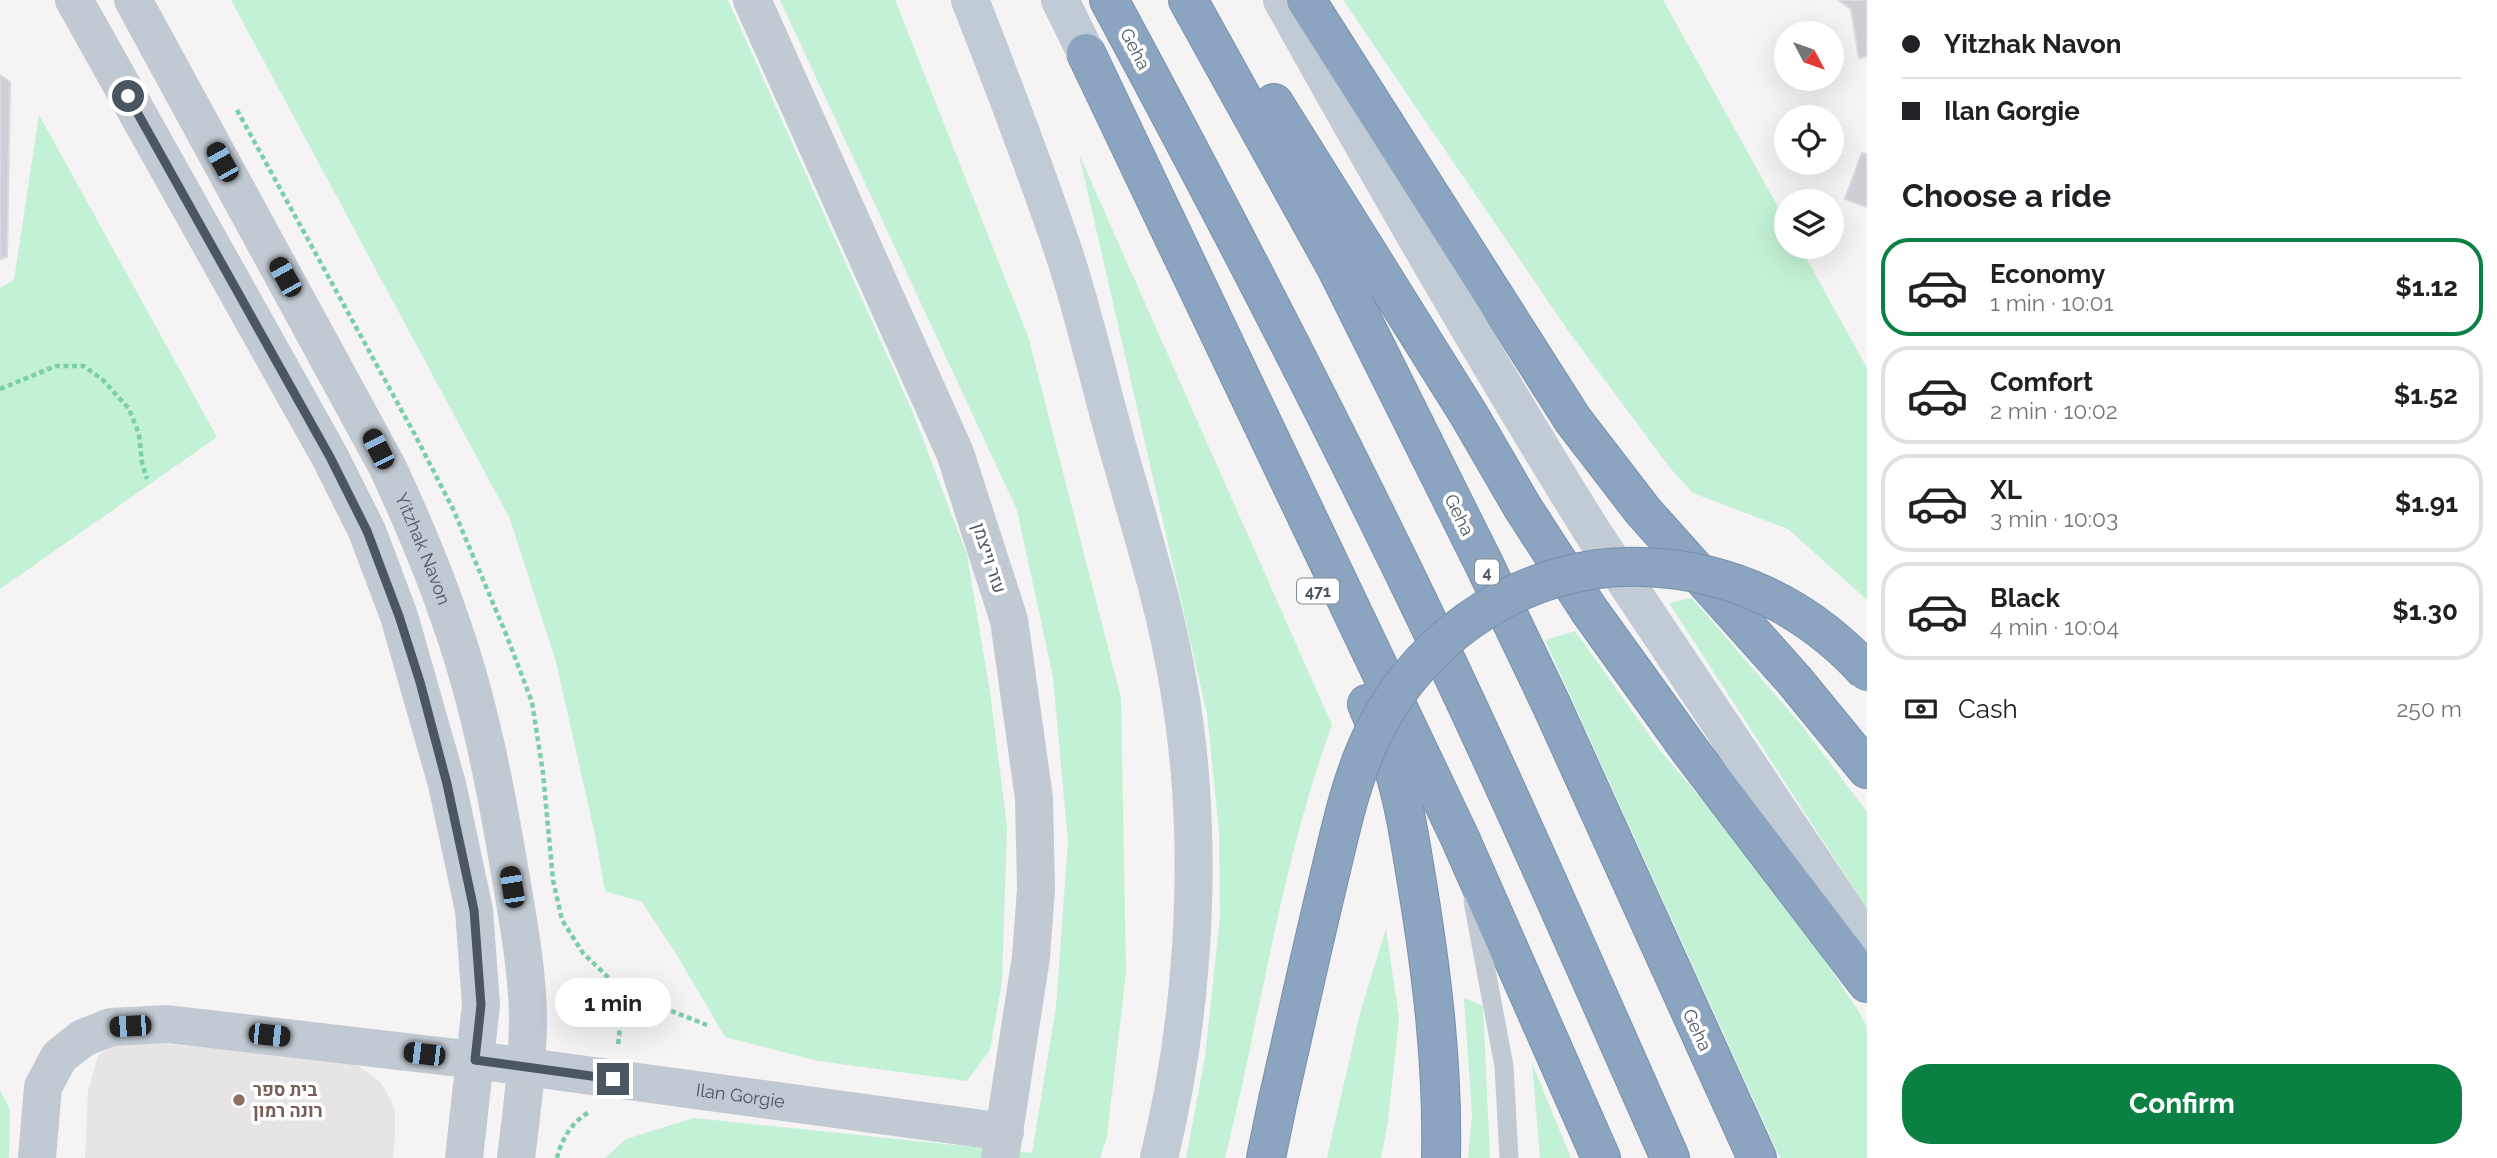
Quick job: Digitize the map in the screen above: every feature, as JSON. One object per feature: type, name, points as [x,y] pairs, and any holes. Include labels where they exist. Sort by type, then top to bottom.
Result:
[{"type":"highway","name":"Geha","points":[[1109,0],[1292,346],[1392,549],[1504,788],[1670,1158]]},
{"type":"highway","name":"Geha","points":[[1188,0],[1336,267],[1478,553],[1551,704],[1756,1158]]},
{"type":"highway","points":[[1209,0],[1589,610],[1689,750],[1867,982]]},
{"type":"highway","points":[[1306,0],[1573,420],[1643,511],[1794,680],[1867,769]]},
{"type":"highway","points":[[1086,53],[1460,838],[1601,1158]]},
{"type":"highway","name":"471","points":[[1086,53],[1390,758],[1410,844],[1431,971],[1442,1099],[1441,1158]]},
{"type":"highway","points":[[1266,1158],[1332,865],[1348,800],[1362,760],[1391,701],[1427,656],[1458,628],[1496,603],[1547,581],[1591,570],[1632,566],[1665,568],[1712,576],[1774,599],[1799,612],[1825,631],[1867,672]]},
{"type":"main road","points":[[970,0],[1065,256],[1164,613],[1180,689],[1189,769],[1193,845],[1192,939],[1182,1032],[1159,1158]]},
{"type":"main road","points":[[1060,0],[1086,53]]},
{"type":"main road","points":[[1282,0],[1359,139],[1558,477],[1867,943]]},
{"type":"street","points":[[74,0],[330,457],[367,531],[395,604],[420,682],[447,784],[474,910],[481,1005],[464,1158]]},
{"type":"street","name":"Yitzhak Navon","points":[[133,0],[388,468],[425,548],[453,628],[479,719],[504,835],[522,952],[528,1014],[524,1102],[516,1158]]},
{"type":"street","name":"עזר וייצמן","points":[[752,0],[955,453],[1009,620],[1034,799],[1036,889],[1031,957],[1003,1145]]},
{"type":"street","name":"Ilan Gorgie","points":[[37,1158],[43,1087],[59,1057],[83,1038],[111,1027],[167,1024],[525,1067],[1003,1145]]},
{"type":"lane","points":[[1460,838],[1504,1066],[1509,1158]]},
{"type":"path","points":[[0,388],[56,366],[84,366],[103,380],[129,409],[139,434],[142,463],[147,479]]},
{"type":"shaded area","name":"בית ספר רונה רמון","points":[[120,1040],[335,1059],[359,1066],[382,1084],[395,1109],[393,1158],[85,1158],[88,1091],[98,1056]]},
{"type":"green space","points":[[231,0],[728,0],[913,413],[967,555],[990,692],[1007,826],[1002,982],[990,1050],[967,1081],[818,1061],[725,1037],[642,902],[605,891],[556,662],[510,519]]},
{"type":"green space","points":[[780,0],[895,0],[1028,336],[1121,698],[1126,972],[1107,1137],[1100,1158],[605,1158],[626,1139],[694,1118],[1032,1153],[1056,1007],[1068,842],[1053,677],[1017,510]]},
{"type":"green space","points":[[1343,0],[1663,0],[1774,200],[1774,259],[1807,259],[1867,368],[1867,600],[1788,529],[1693,493],[1670,468],[1569,332]]},
{"type":"green space","points":[[39,115],[217,437],[0,589],[0,288],[14,280]]},
{"type":"green space","points":[[1079,154],[1332,725],[1314,777],[1285,885],[1225,1158],[1186,1158],[1205,1057],[1220,917],[1219,831],[1207,714]]},
{"type":"green space","points":[[1692,598],[1803,727],[1867,812],[1867,909],[1669,603]]},
{"type":"green space","points":[[1575,631],[1662,753],[1776,886],[1859,1012],[1867,1027],[1867,1158],[1780,1158],[1545,640]]},
{"type":"green space","points":[[1386,929],[1399,1018],[1388,1121],[1381,1158],[1327,1158],[1360,1013]]},
{"type":"green space","points":[[1464,998],[1483,1006],[1490,1158],[1468,1158],[1472,1115]]},
{"type":"green space","points":[[1532,1063],[1571,1158],[1540,1158]]},
{"type":"green space","points":[[0,1090],[10,1110],[9,1158],[0,1158]]},
{"type":"building","points":[[1839,0],[1867,0],[1867,56],[1859,58],[1851,9]]},
{"type":"building","points":[[0,75],[10,82],[7,257],[0,259]]},
{"type":"building","points":[[1862,153],[1867,155],[1867,207],[1845,199]]},
{"type":"place","name":"בית ספר רונה רמון","points":[[239,1100]]},
{"type":"route","points":[[128,96],[330,457],[367,531],[399,616],[447,784],[474,910],[481,1005],[475,1060],[613,1079]]}]
